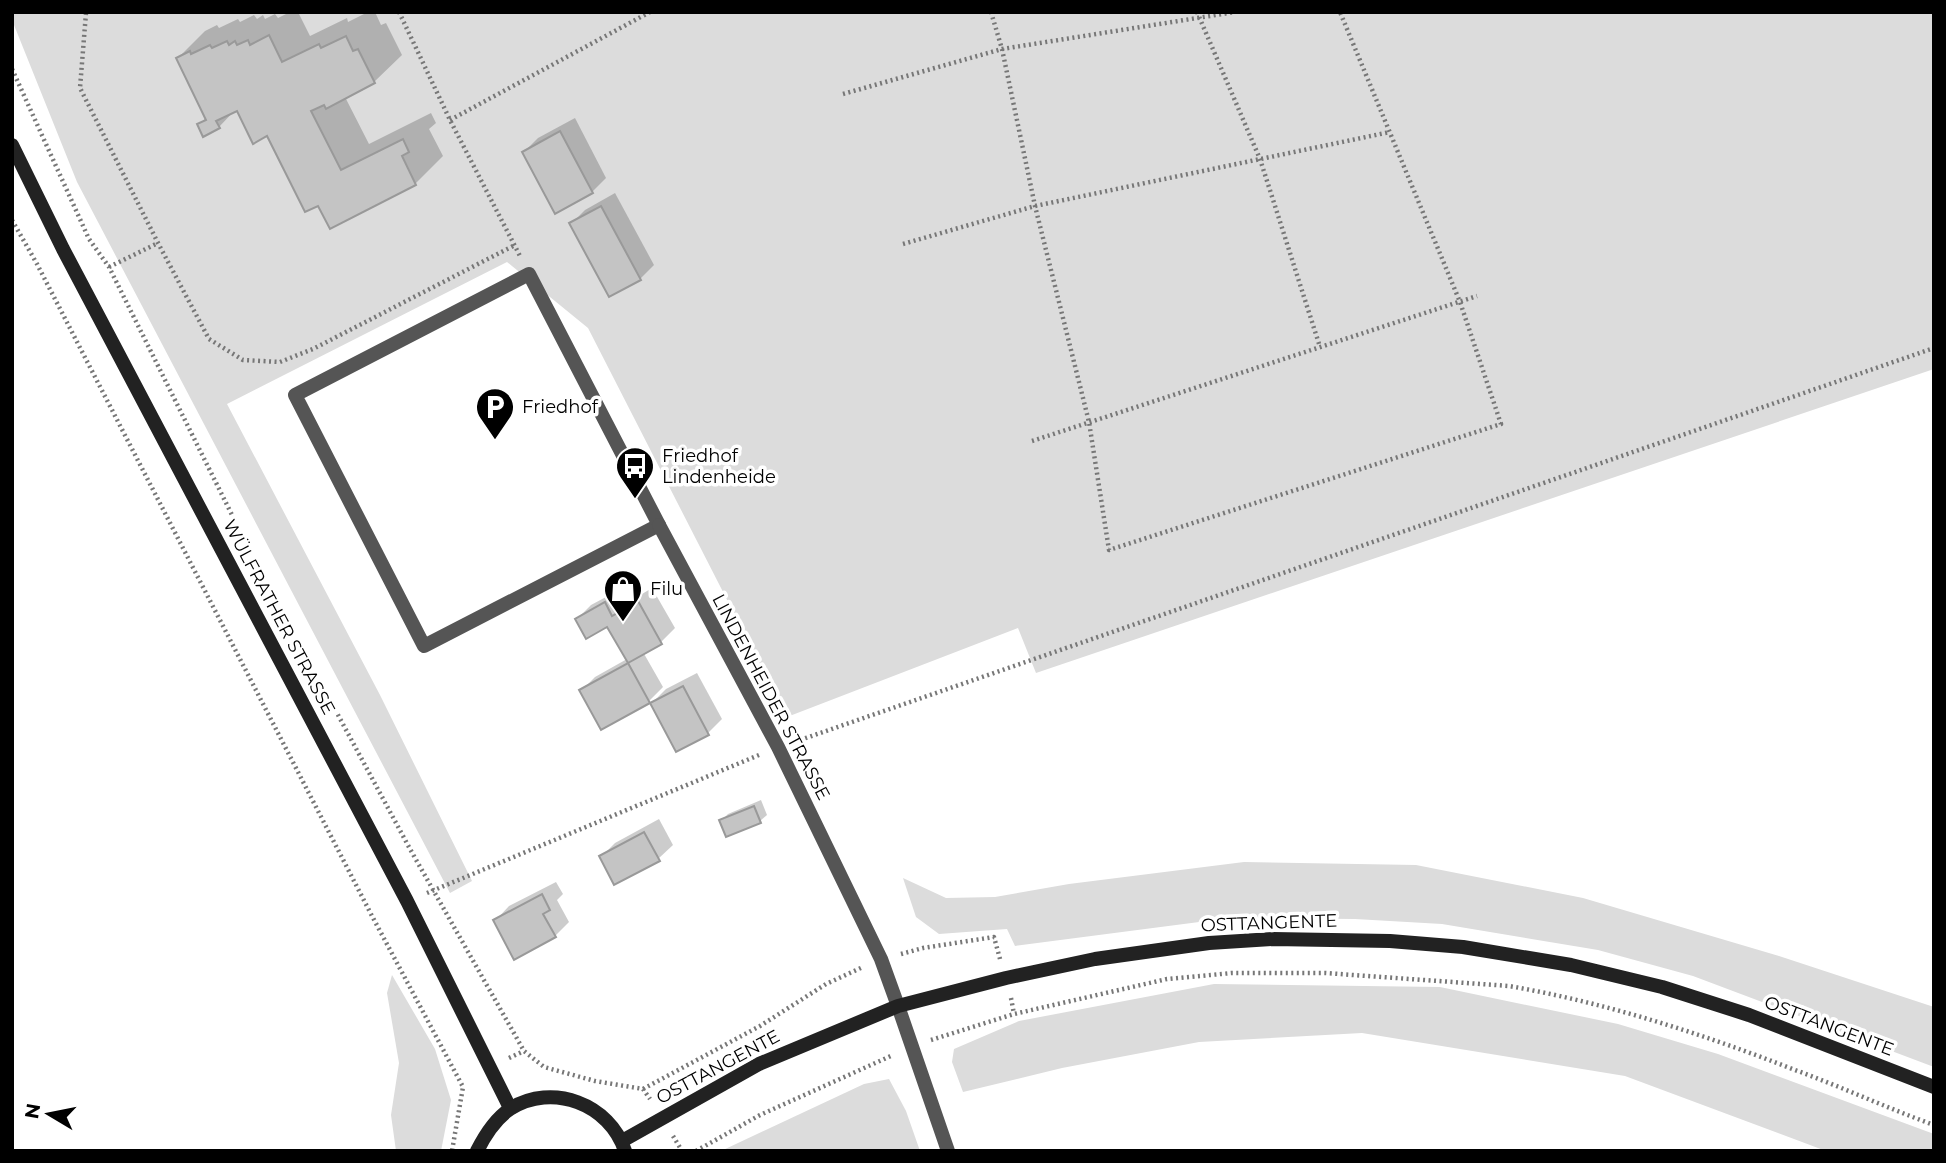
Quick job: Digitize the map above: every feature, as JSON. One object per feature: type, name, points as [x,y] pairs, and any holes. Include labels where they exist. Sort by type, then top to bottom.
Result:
[{"type":"main road","name":"WÜLFRATHER STRASSE","points":[[12,145],[63,249],[407,901],[510,1108]]},
{"type":"main road","name":"OSTTANGENTE","points":[[623,1146],[662,1118],[759,1064],[898,1006],[1006,978],[1095,959],[1209,943],[1273,939],[1390,941],[1463,947],[1572,965],[1662,986],[1749,1015],[1934,1087]]},
{"type":"main road","points":[[477,1151],[490,1127],[510,1108],[534,1098],[560,1097],[585,1104],[607,1119],[623,1146]]},
{"type":"street","name":"LINDENHEIDER STRASSE","points":[[529,274],[778,747],[881,959],[948,1151]]},
{"type":"street","points":[[529,274],[295,395],[418,635],[424,646],[659,525]]},
{"type":"path","points":[[86,12],[80,88],[209,339],[243,360],[280,362],[313,349],[515,245]]},
{"type":"path","points":[[399,12],[450,120],[529,274]]},
{"type":"path","points":[[450,120],[650,12]]},
{"type":"path","points":[[990,12],[1002,49],[1035,206],[1089,422],[1109,550],[1501,424],[1460,302],[1340,12]]},
{"type":"path","points":[[843,94],[1002,49],[1198,15],[1235,12]]},
{"type":"path","points":[[1198,15],[1261,159],[1320,347]]},
{"type":"path","points":[[12,69],[89,239],[109,267],[240,530]]},
{"type":"path","points":[[903,244],[1035,206],[1390,132]]},
{"type":"path","points":[[12,220],[463,1087],[452,1151]]},
{"type":"path","points":[[109,267],[158,243]]},
{"type":"path","points":[[1032,441],[1477,296]]},
{"type":"path","points":[[407,901],[778,747],[1934,348]]},
{"type":"path","points":[[324,690],[524,1051],[544,1067],[595,1081],[643,1089],[760,1026],[826,984],[881,959],[923,948],[994,937],[1014,1014]]},
{"type":"path","points":[[696,1151],[761,1115],[913,1046],[1014,1014],[1167,979],[1232,973],[1325,973],[1509,986],[1539,991],[1635,1016],[1731,1046],[1934,1125]]},
{"type":"path","points":[[643,1089],[682,1151]]},
{"type":"shaded area","points":[[12,12],[1934,12],[1934,369],[1036,673],[1018,628],[787,717],[588,328],[507,262],[227,404],[380,695],[472,881],[450,893],[77,182],[12,20]]},
{"type":"shaded area","points":[[1244,862],[1416,865],[1583,898],[1779,956],[1934,1007],[1934,1067],[1693,976],[1598,950],[1442,924],[1355,919],[1230,918],[1015,946],[1007,929],[939,934],[916,917],[903,878],[946,898],[995,897],[1069,884]]},
{"type":"shaded area","points":[[392,975],[435,1049],[451,1100],[441,1151],[396,1151],[391,1115],[399,1063],[387,993]]},
{"type":"shaded area","points":[[1214,984],[1440,987],[1618,1024],[1718,1054],[1934,1134],[1934,1151],[1826,1151],[1625,1076],[1362,1033],[1199,1042],[1062,1068],[963,1092],[952,1062],[954,1049],[1019,1021]]},
{"type":"shaded area","points":[[889,1079],[906,1111],[920,1151],[721,1151],[864,1084]]},
{"type":"building","points":[[269,35],[282,62],[319,44],[321,48],[346,36],[353,51],[358,49],[375,83],[326,109],[324,105],[311,111],[341,170],[403,139],[409,152],[402,156],[416,185],[330,229],[318,206],[305,212],[267,136],[253,144],[237,111],[216,121],[220,128],[203,137],[197,124],[206,120],[176,58],[190,51],[191,54],[227,41],[229,45],[235,41],[237,45],[248,40],[250,45]]},
{"type":"building","points":[[560,131],[593,193],[555,214],[522,152]]},
{"type":"building","points":[[601,206],[641,280],[609,297],[569,223]]},
{"type":"building","points":[[638,601],[662,644],[628,663],[607,627],[586,639],[575,619],[605,602],[612,616]]},
{"type":"building","points":[[628,663],[650,703],[601,730],[579,690]]},
{"type":"building","points":[[683,686],[709,735],[676,752],[650,703]]},
{"type":"building","points":[[754,806],[761,823],[726,837],[719,820]]},
{"type":"building","points":[[644,832],[660,861],[614,885],[599,856]]},
{"type":"building","points":[[542,894],[550,910],[543,914],[556,937],[514,960],[493,920]]},
{"type":"place","name":"Friedhof","points":[[495,441]]},
{"type":"place","name":"Friedhof Lindenheide","points":[[635,500]]},
{"type":"place","name":"Filu","points":[[623,623]]}]
